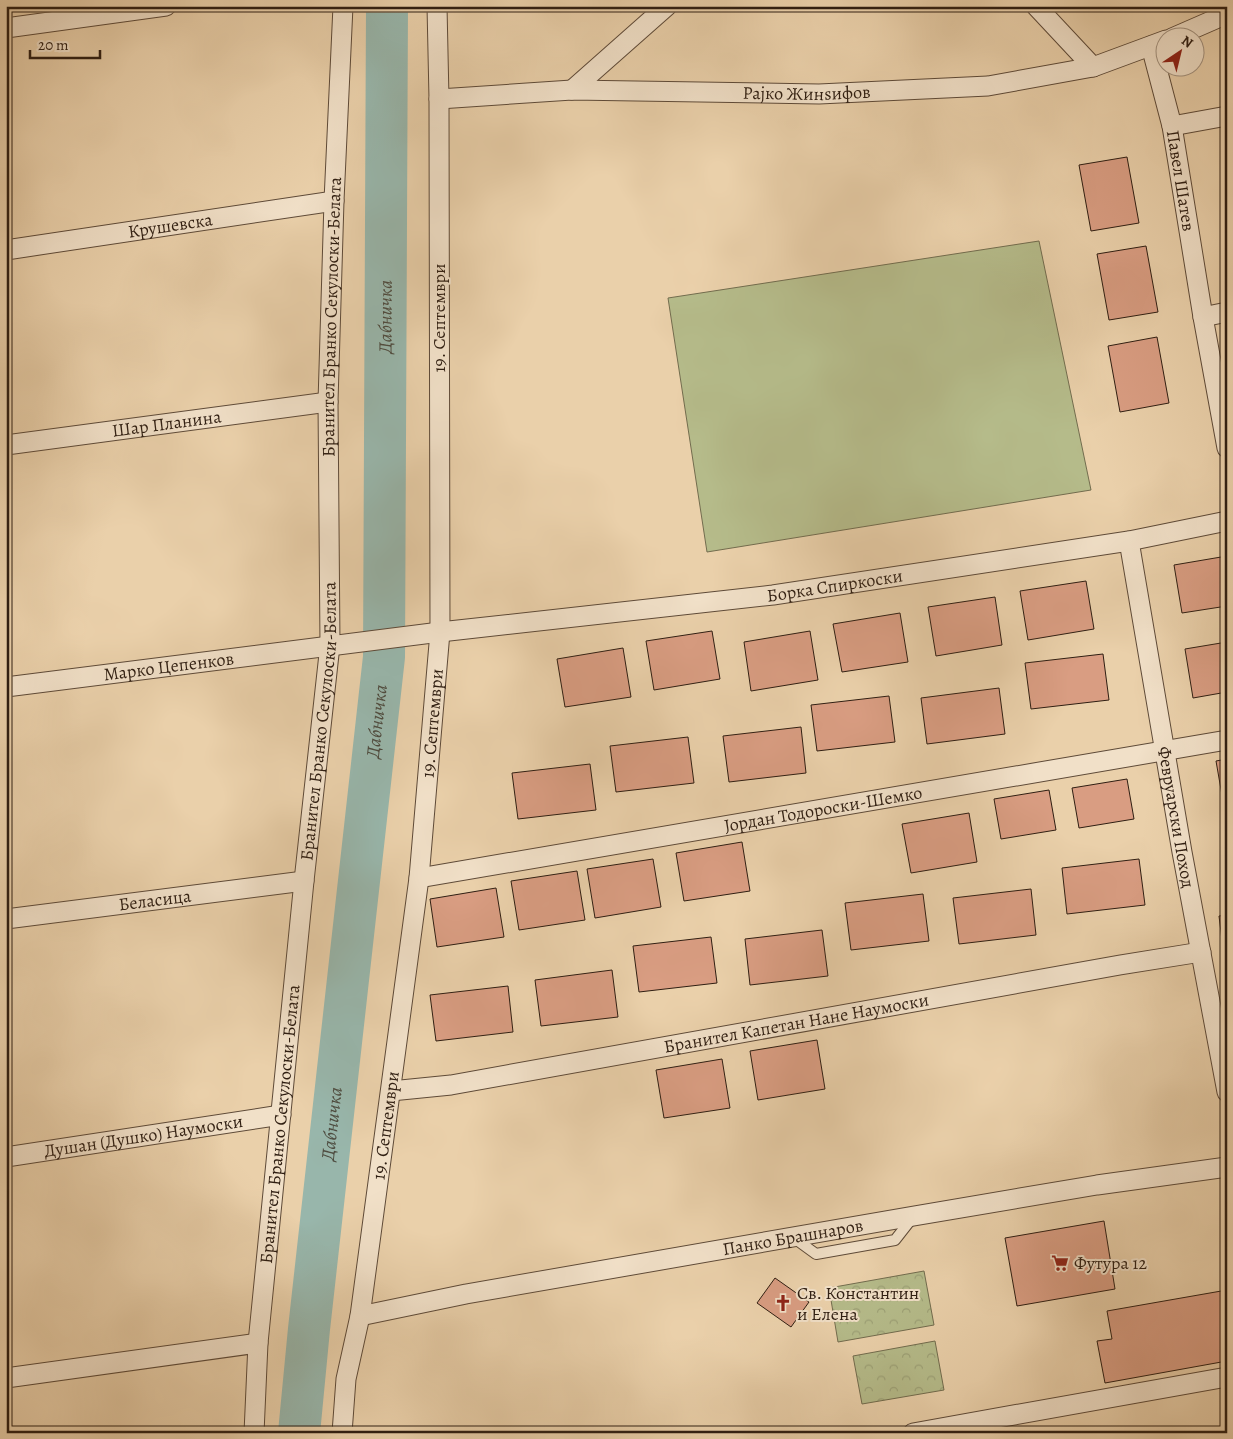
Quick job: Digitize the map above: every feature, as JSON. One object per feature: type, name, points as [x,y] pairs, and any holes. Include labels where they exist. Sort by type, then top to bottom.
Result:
[{"type":"street","points":[[6,28],[166,6]]},
{"type":"street","name":"Бранител Бранко Секулоски-Белата","points":[[254,1433],[258,1343],[304,881],[330,645],[328,402],[334,201],[343,6]]},
{"type":"street","name":"19. Септември","points":[[342,1433],[346,1379],[360,1316],[419,878],[440,632],[439,99],[437,6]]},
{"type":"street","points":[[572,90],[667,6]]},
{"type":"street","points":[[1036,6],[1093,68]]},
{"type":"street","points":[[1195,28],[1227,14]]},
{"type":"street","name":"Рајко Жинѕифов","points":[[439,99],[572,90],[819,94],[988,86],[1093,68],[1156,44]]},
{"type":"street","name":"Павел Шатев","points":[[1164,78],[1227,448]]},
{"type":"street","points":[[1172,126],[1227,116]]},
{"type":"street","name":"Крушевска","points":[[6,250],[334,201]]},
{"type":"street","points":[[1203,316],[1227,312]]},
{"type":"street","name":"Шар Планина","points":[[6,445],[328,402]]},
{"type":"street","name":"Борка Спиркоски","points":[[330,645],[773,595],[1128,541],[1227,521]]},
{"type":"street","name":"Февруарски Поход","points":[[1128,541],[1227,1092]]},
{"type":"street","name":"Марко Цепенков","points":[[6,687],[330,645]]},
{"type":"street","name":"Јордан Тодороски-Шемко","points":[[419,878],[1227,740]]},
{"type":"street","name":"Беласица","points":[[6,919],[304,881]]},
{"type":"street","name":"Бранител Капетан Нане Наумоски","points":[[391,1091],[451,1085],[1201,952]]},
{"type":"street","name":"Душан (Душко) Наумоски","points":[[6,1157],[281,1116]]},
{"type":"street","name":"Панко Брашнаров","points":[[360,1316],[466,1294],[914,1216],[1097,1185],[1227,1167]]},
{"type":"street","points":[[6,1378],[258,1343]]},
{"type":"street","points":[[912,1433],[1227,1377]]},
{"type":"green space","points":[[1039,241],[1091,490],[707,552],[668,298]]},
{"type":"green space","points":[[924,1271],[934,1325],[838,1342],[829,1288]]},
{"type":"green space","points":[[935,1341],[944,1390],[862,1404],[853,1356]]},
{"type":"building","points":[[1127,157],[1139,223],[1091,231],[1079,165]]},
{"type":"building","points":[[1146,246],[1158,312],[1109,320],[1097,254]]},
{"type":"building","points":[[1157,337],[1169,403],[1120,412],[1108,346]]},
{"type":"building","points":[[1227,556],[1227,606],[1182,613],[1174,565]]},
{"type":"building","points":[[1086,581],[1094,629],[1028,640],[1020,591]]},
{"type":"building","points":[[995,597],[1002,645],[936,656],[928,607]]},
{"type":"building","points":[[900,613],[908,662],[842,672],[833,624]]},
{"type":"building","points":[[712,631],[720,679],[654,690],[646,641]]},
{"type":"building","points":[[810,631],[818,680],[751,691],[744,642]]},
{"type":"building","points":[[1227,642],[1227,692],[1193,698],[1185,649]]},
{"type":"building","points":[[623,648],[631,697],[565,707],[557,659]]},
{"type":"building","points":[[1103,654],[1109,700],[1031,709],[1025,663]]},
{"type":"building","points":[[999,688],[1005,734],[927,744],[921,698]]},
{"type":"building","points":[[889,696],[895,742],[817,751],[811,705]]},
{"type":"building","points":[[801,727],[806,773],[729,782],[723,736]]},
{"type":"building","points":[[688,737],[694,783],[616,792],[610,746]]},
{"type":"building","points":[[1227,759],[1227,800],[1223,801],[1216,761]]},
{"type":"building","points":[[590,764],[596,810],[518,819],[512,773]]},
{"type":"building","points":[[1127,779],[1134,819],[1079,828],[1072,788]]},
{"type":"building","points":[[1049,790],[1056,830],[1001,839],[994,799]]},
{"type":"building","points":[[969,813],[977,862],[911,873],[902,824]]},
{"type":"building","points":[[742,842],[750,891],[684,901],[676,853]]},
{"type":"building","points":[[653,859],[661,907],[595,918],[587,869]]},
{"type":"building","points":[[1139,859],[1145,905],[1067,914],[1062,868]]},
{"type":"building","points":[[577,871],[585,920],[519,930],[511,881]]},
{"type":"building","points":[[496,888],[504,937],[437,947],[430,899]]},
{"type":"building","points":[[1031,889],[1036,935],[959,944],[953,898]]},
{"type":"building","points":[[923,894],[929,941],[851,950],[845,903]]},
{"type":"building","points":[[1227,915],[1227,981],[1219,916]]},
{"type":"building","points":[[822,930],[828,976],[750,985],[745,939]]},
{"type":"building","points":[[711,937],[717,983],[639,992],[633,946]]},
{"type":"building","points":[[612,970],[618,1017],[541,1026],[535,980]]},
{"type":"building","points":[[508,986],[513,1032],[436,1041],[430,995]]},
{"type":"building","points":[[817,1040],[825,1089],[758,1100],[750,1051]]},
{"type":"building","points":[[722,1059],[730,1108],[664,1118],[656,1070]]},
{"type":"building","name":"Футура 12","points":[[1104,1221],[1115,1289],[1017,1306],[1005,1238]]},
{"type":"building","name":"Св. Константин и Елена","points":[[775,1278],[809,1302],[791,1327],[757,1303]]},
{"type":"building","points":[[1227,1290],[1227,1361],[1105,1383],[1097,1341],[1112,1339],[1107,1311]]},
{"type":"waterway","name":"Дабничка","points":[[299,1433],[384,657],[387,6]]},
{"type":"place","name":"Футура 12","points":[[1060,1263]]},
{"type":"place","name":"Св. Константин и Елена","points":[[783,1303]]}]
